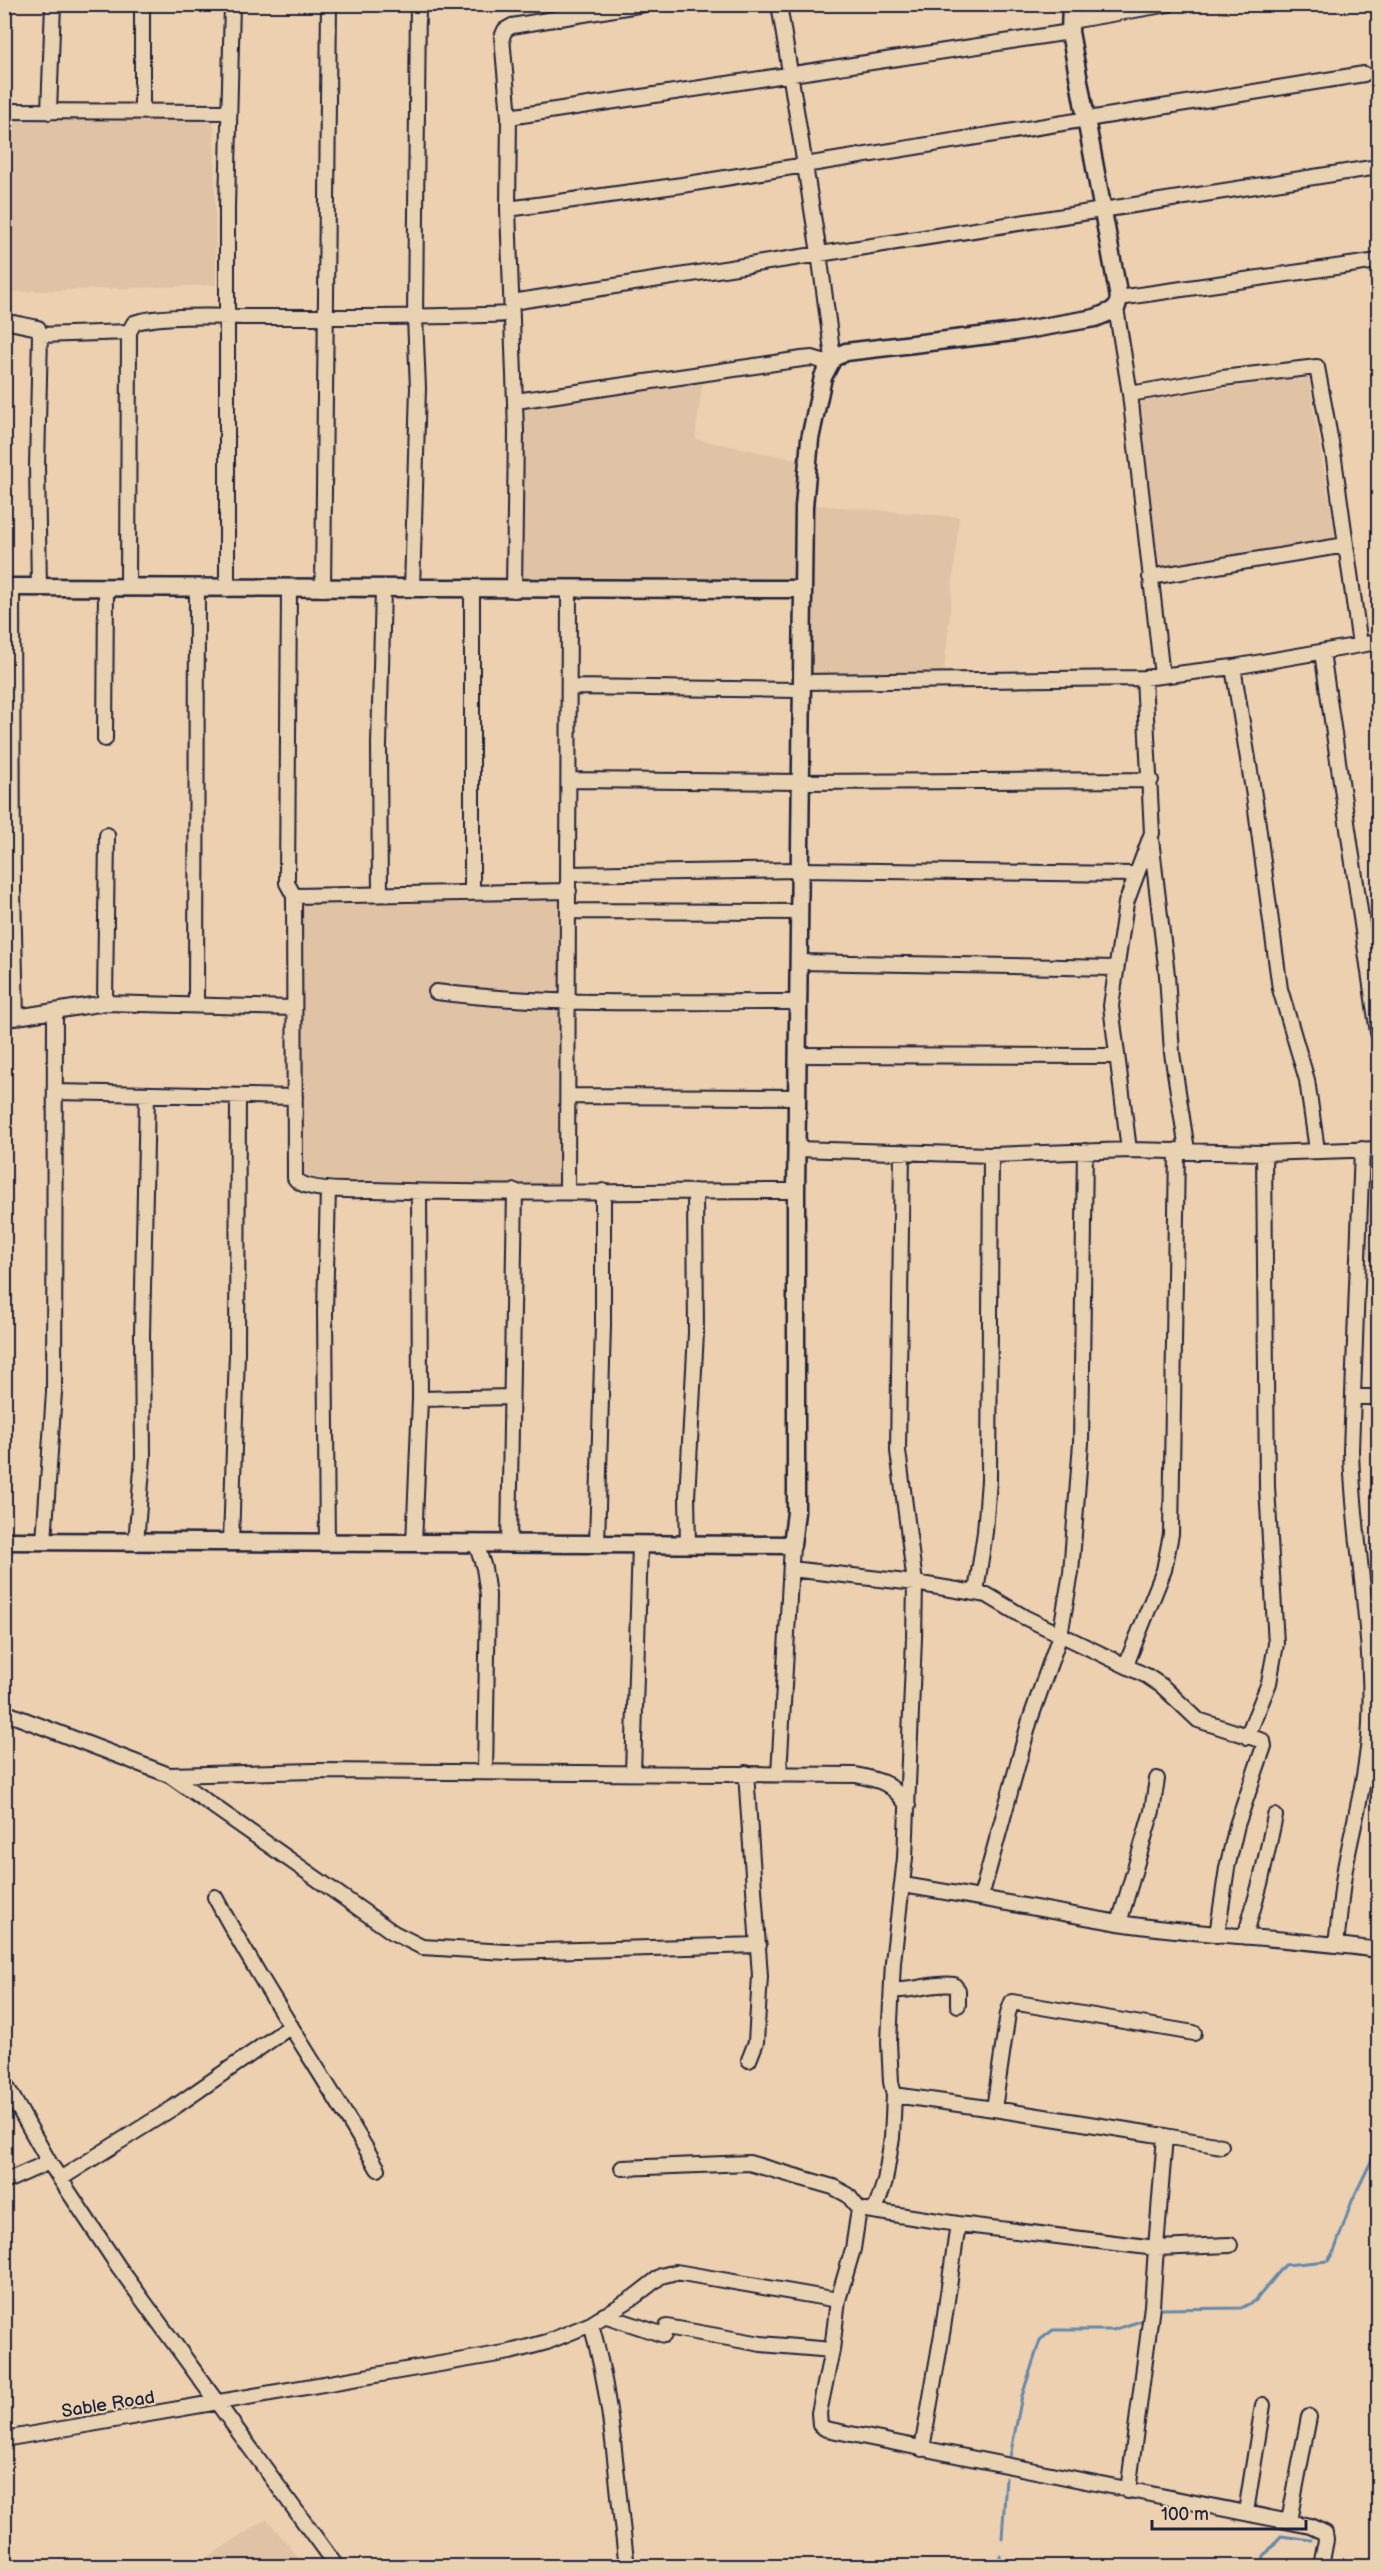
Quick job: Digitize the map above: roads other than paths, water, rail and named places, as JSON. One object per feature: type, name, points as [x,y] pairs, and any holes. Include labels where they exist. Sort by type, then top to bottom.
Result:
[{"type":"main road","points":[[4,1541],[792,1545],[796,1512],[796,1149],[802,589],[805,498],[810,439],[823,377],[831,360],[846,352],[1014,332],[1095,318],[1109,314],[1118,303],[1071,19]]},
{"type":"main road","points":[[8,587],[472,590],[802,589]]},
{"type":"street","points":[[49,112],[52,4]]},
{"type":"street","points":[[142,4],[142,112]]},
{"type":"street","points":[[227,589],[227,317],[232,4]]},
{"type":"street","points":[[323,589],[329,4]]},
{"type":"street","points":[[412,589],[418,388],[415,318],[418,4]]},
{"type":"street","points":[[514,590],[516,402],[508,209],[509,117],[502,37],[505,30],[512,26],[644,4]]},
{"type":"street","points":[[516,402],[802,359],[831,360],[819,253],[778,4]]},
{"type":"street","points":[[509,117],[790,73],[1071,19],[1169,4]]},
{"type":"street","points":[[508,209],[682,185],[805,163],[1087,121],[1364,74]]},
{"type":"street","points":[[4,111],[230,112]]},
{"type":"street","points":[[128,588],[129,332],[131,326],[140,321],[227,317],[415,318],[512,308],[819,253],[1378,167]]},
{"type":"street","points":[[1162,676],[1118,303],[1378,261]]},
{"type":"street","points":[[4,321],[33,325],[38,328],[40,335],[37,466],[39,587]]},
{"type":"street","points":[[40,335],[129,332]]},
{"type":"street","points":[[1130,394],[1233,376],[1317,367],[1330,437],[1360,645]]},
{"type":"street","points":[[1150,577],[1346,545]]},
{"type":"street","points":[[8,587],[10,1018],[105,1003],[294,1008]]},
{"type":"street","points":[[105,739],[106,588]]},
{"type":"street","points":[[196,1005],[197,589]]},
{"type":"street","points":[[289,589],[287,884],[294,896],[295,1178],[299,1183],[306,1187],[328,1189],[419,1192],[796,1191]]},
{"type":"street","points":[[380,894],[379,745],[383,589]]},
{"type":"street","points":[[472,590],[472,893]]},
{"type":"street","points":[[567,1191],[569,590]]},
{"type":"street","points":[[570,687],[801,686],[1144,678],[1233,667],[1378,642]]},
{"type":"street","points":[[1322,652],[1378,1033]]},
{"type":"street","points":[[1233,667],[1255,802],[1280,989],[1307,1080],[1317,1150]]},
{"type":"street","points":[[1126,1665],[1164,1570],[1172,1534],[1182,1150],[1166,964],[1151,839],[1151,780],[1144,678]]},
{"type":"street","points":[[569,780],[800,782],[1151,780]]},
{"type":"street","points":[[105,1003],[107,835]]},
{"type":"street","points":[[1129,1150],[1111,1006],[1126,903],[1135,874],[1144,859],[1151,839]]},
{"type":"street","points":[[568,874],[799,870],[1135,874]]},
{"type":"street","points":[[294,896],[568,891]]},
{"type":"street","points":[[569,911],[799,912]]},
{"type":"street","points":[[798,962],[1116,968]]},
{"type":"street","points":[[436,992],[493,999],[569,1003],[798,1002]]},
{"type":"street","points":[[44,1542],[54,1392],[52,1316],[55,1011]]},
{"type":"street","points":[[797,1055],[1117,1056]]},
{"type":"street","points":[[56,1092],[295,1097]]},
{"type":"street","points":[[136,1543],[142,1457],[147,1094]]},
{"type":"street","points":[[568,1095],[797,1096]]},
{"type":"street","points":[[231,1543],[237,1352],[238,1096]]},
{"type":"street","points":[[796,1149],[991,1155],[1129,1150],[1264,1153],[1378,1149]]},
{"type":"street","points":[[1336,1944],[1346,1861],[1364,1783],[1370,1723],[1368,1623],[1352,1492],[1362,1149]]},
{"type":"street","points":[[981,1897],[1030,1720],[1060,1635],[1071,1573],[1081,1443],[1085,1151]]},
{"type":"street","points":[[875,2211],[890,2160],[894,2095],[889,2042],[891,1990],[903,1885],[908,1806],[915,1583],[898,1451],[902,1152]]},
{"type":"street","points":[[1247,1737],[1269,1683],[1276,1644],[1267,1487],[1264,1153]]},
{"type":"street","points":[[976,1592],[985,1532],[989,1480],[991,1155]]},
{"type":"street","points":[[327,1544],[325,1312],[328,1189]]},
{"type":"street","points":[[509,1544],[515,1191]]},
{"type":"street","points":[[597,1544],[603,1325],[603,1191]]},
{"type":"street","points":[[688,1545],[687,1497],[696,1333],[695,1191]]},
{"type":"street","points":[[414,1544],[420,1399],[419,1192]]},
{"type":"street","points":[[1354,1396],[1378,1397]]},
{"type":"street","points":[[420,1399],[511,1397]]},
{"type":"street","points":[[476,1544],[484,1568],[488,1595],[485,1772]]},
{"type":"street","points":[[633,1773],[640,1545]]},
{"type":"street","points":[[780,1774],[792,1545]]},
{"type":"street","points":[[791,1569],[915,1583],[987,1595],[1060,1635],[1126,1665],[1162,1686],[1198,1720],[1263,1741],[1264,1746],[1237,1825],[1227,1868],[1217,1935]]},
{"type":"street","points":[[4,1712],[169,1775],[394,1933],[422,1947],[506,1952],[759,1945]]},
{"type":"street","points":[[169,1775],[314,1771],[856,1775],[879,1780],[895,1788],[908,1806]]},
{"type":"street","points":[[746,1773],[759,1945],[758,2021],[756,2042],[749,2060]]},
{"type":"street","points":[[1119,1923],[1152,1811],[1157,1779]]},
{"type":"street","points":[[1245,1937],[1262,1880],[1275,1816]]},
{"type":"street","points":[[903,1885],[1119,1923],[1378,1950]]},
{"type":"street","points":[[215,1897],[258,1975],[333,2090],[378,2169]]},
{"type":"street","points":[[891,1990],[907,1990],[930,1984],[954,1985],[958,1990],[958,2005]]},
{"type":"street","points":[[994,2109],[1008,2013],[1012,2002],[1194,2033]]},
{"type":"street","points":[[60,2179],[173,2108],[291,2026]]},
{"type":"street","points":[[4,2082],[49,2162],[124,2275],[336,2566]]},
{"type":"street","points":[[894,2095],[1221,2146]]},
{"type":"street","points":[[1128,2491],[1152,2306],[1165,2136]]},
{"type":"street","points":[[4,2181],[49,2162]]},
{"type":"street","points":[[622,2168],[748,2163],[833,2187],[848,2195],[859,2209],[958,2224],[1156,2248],[1230,2245]]},
{"type":"street","points":[[859,2209],[853,2249],[838,2300],[832,2350],[819,2413],[820,2425],[826,2429],[922,2449],[1290,2522],[1325,2533],[1326,2540],[1321,2566]]},
{"type":"street","points":[[922,2449],[958,2224]]},
{"type":"street","name":"Sable Road","points":[[4,2439],[510,2352],[548,2342],[591,2324],[634,2297],[661,2276],[676,2272],[838,2300]]},
{"type":"street","points":[[604,2315],[666,2331],[760,2344],[832,2350]]},
{"type":"street","points":[[591,2324],[603,2366],[610,2409],[627,2566]]},
{"type":"street","points":[[1246,2512],[1263,2405]]},
{"type":"street","points":[[1290,2522],[1309,2417]]},
{"type":"waterway","points":[[1160,2309],[1241,2308],[1255,2301],[1285,2265],[1328,2261],[1335,2249],[1352,2201],[1378,2147]]},
{"type":"waterway","points":[[1009,2462],[1022,2396],[1040,2340],[1053,2330],[1113,2330],[1144,2320]]},
{"type":"waterway","points":[[1002,2539],[1006,2478]]},
{"type":"waterway","points":[[1262,2566],[1264,2556],[1281,2536],[1311,2540]]},
{"type":"waterway","points":[[1000,2556],[1000,2566]]}]
